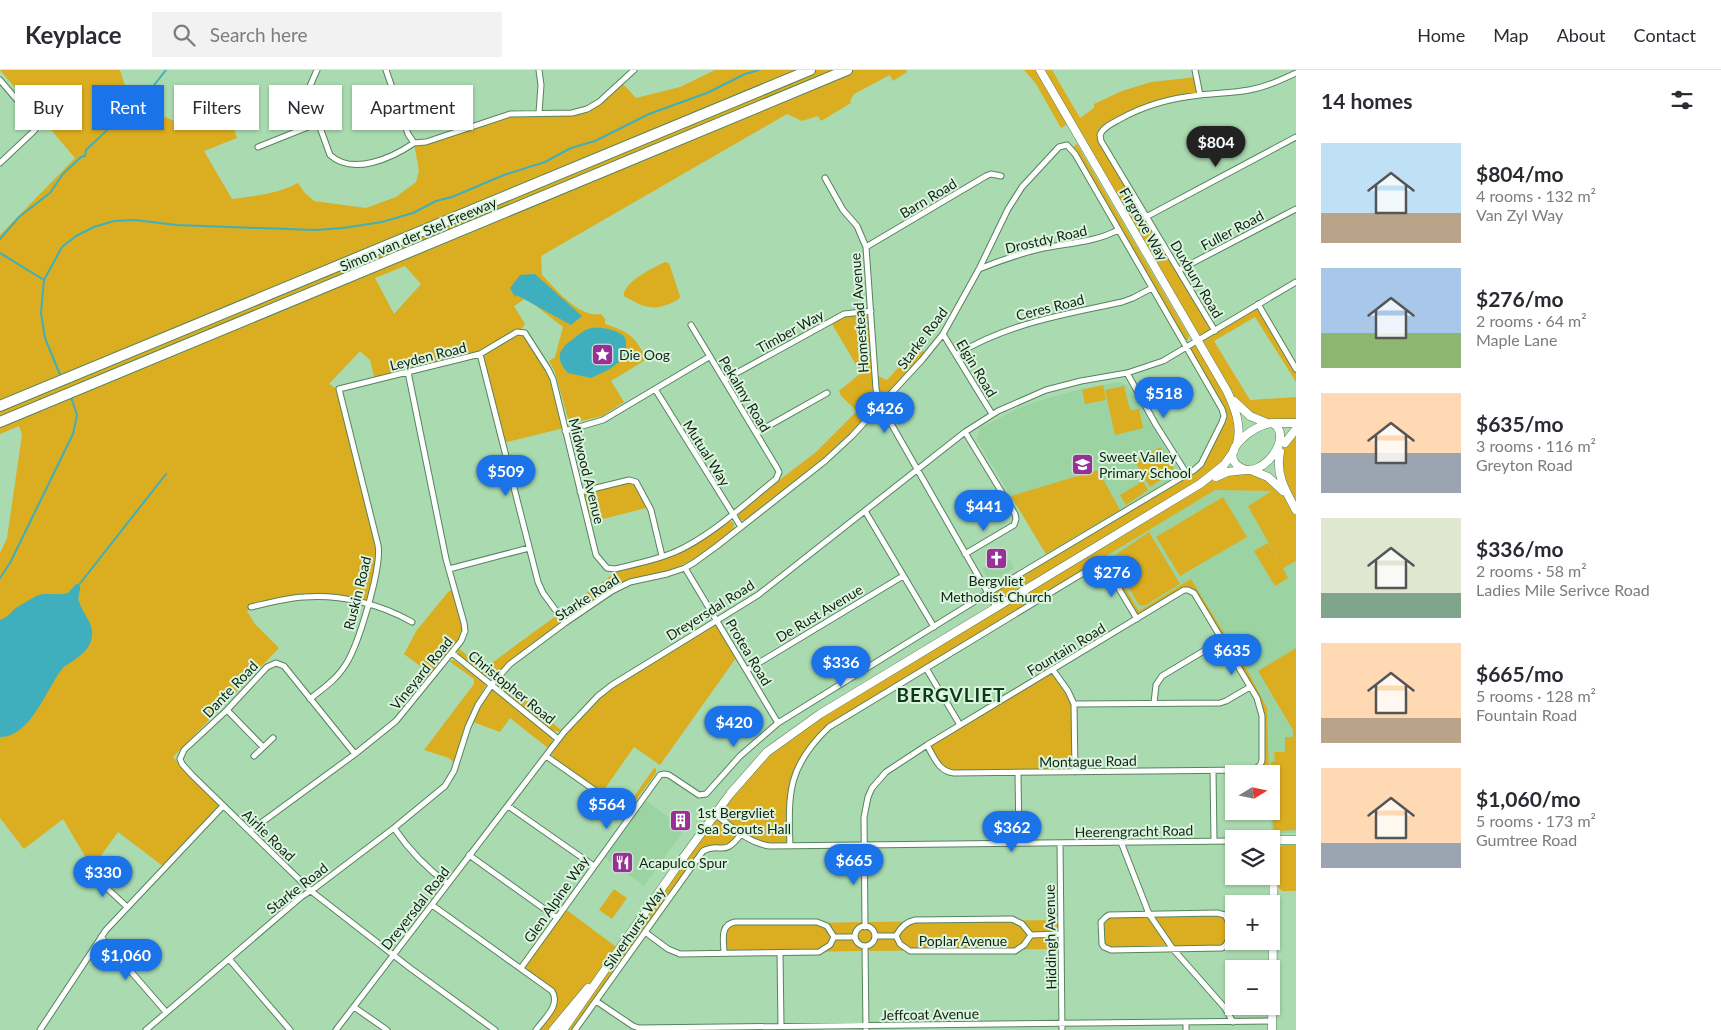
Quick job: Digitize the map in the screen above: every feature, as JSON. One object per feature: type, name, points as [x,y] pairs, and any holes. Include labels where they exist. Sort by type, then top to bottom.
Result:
[{"type":"highway","name":"Simon van der Stel Freeway","points":[[0,406],[810,70]]},
{"type":"highway","name":"Simon van der Stel Freeway","points":[[0,422],[846,70]]},
{"type":"main road","name":"Firgrove Way","points":[[1040,70],[1227,391],[1234,406],[1238,422],[1239,434],[1235,448]]},
{"type":"main road","name":"Firgrove Way","points":[[1227,391],[1246,413],[1254,418],[1270,423]]},
{"type":"main road","points":[[1270,423],[1283,430],[1285,437],[1279,460],[1279,473],[1296,510]]},
{"type":"main road","points":[[1200,484],[1224,465],[1235,448],[1250,431],[1270,423],[1296,423]]},
{"type":"main road","points":[[563,1030],[714,814],[745,775],[767,752],[820,714],[1200,484],[1227,472],[1248,470],[1270,462],[1296,430]]},
{"type":"main road","points":[[1235,448],[1236,463],[1271,479],[1288,496]]},
{"type":"main road","points":[[1280,840],[1296,840]]},
{"type":"main road","points":[[1272,885],[1272,1030]]},
{"type":"main road","points":[[553,1030],[579,997],[600,976]]},
{"type":"street","points":[[311,85],[317,70]]},
{"type":"street","points":[[386,70],[408,134],[414,144]]},
{"type":"street","points":[[539,70],[541,85],[539,113]]},
{"type":"street","points":[[321,130],[330,155],[337,160],[360,166],[374,162],[414,144],[426,142],[504,115],[524,112],[572,113],[587,109],[599,102],[634,70]]},
{"type":"street","points":[[1195,70],[1200,95],[1256,88],[1296,73]]},
{"type":"street","points":[[0,80],[35,121],[36,125],[35,130],[0,163]]},
{"type":"street","name":"Duxbury Road","points":[[1200,95],[1163,101],[1138,109],[1103,129],[1100,135],[1101,141],[1215,331]]},
{"type":"street","points":[[258,147],[300,130]]},
{"type":"street","points":[[1146,216],[1296,137]]},
{"type":"street","name":"Starke Road","points":[[146,1030],[301,896],[394,828],[439,791],[449,780],[458,760],[470,721],[492,684],[510,664],[605,595],[625,584],[685,568],[717,546],[825,461],[881,406],[928,354],[943,334],[979,269],[1008,209],[1022,187],[1059,147],[1067,145],[1072,149],[1118,230]]},
{"type":"street","name":"Barn Road","points":[[866,247],[986,176],[992,174],[1001,176]]},
{"type":"street","name":"Homestead Avenue","points":[[825,178],[843,210],[857,226],[866,247],[876,389],[881,406],[996,607]]},
{"type":"street","name":"Fuller Road","points":[[1179,270],[1296,209]]},
{"type":"street","points":[[778,723],[1201,464],[1224,418],[1222,409],[1118,230]]},
{"type":"street","name":"Drostdy Road","points":[[979,269],[1039,249],[1108,236],[1118,230]]},
{"type":"street","name":"Dreyersdal Road","points":[[336,1030],[558,739],[579,714],[612,684],[758,595],[965,432],[992,414],[1046,390],[1081,381],[1127,373],[1163,361],[1296,282]]},
{"type":"street","name":"Ceres Road","points":[[956,354],[1008,329],[1036,320],[1122,302],[1152,288]]},
{"type":"street","points":[[1258,304],[1296,369]]},
{"type":"street","name":"Timber Way","points":[[724,380],[844,314],[871,310]]},
{"type":"street","name":"Pekalmy Road","points":[[692,325],[709,357],[777,468],[778,476],[776,479],[732,514]]},
{"type":"street","name":"Leyden Road","points":[[339,390],[480,354],[518,332]]},
{"type":"street","name":"Midwood Avenue","points":[[518,332],[527,335],[551,375],[596,555],[607,568],[615,569],[662,556]]},
{"type":"street","name":"Elgin Road","points":[[943,334],[992,414]]},
{"type":"street","points":[[480,354],[540,588],[565,623]]},
{"type":"street","points":[[565,431],[603,420],[709,357]]},
{"type":"street","name":"Vineyard Road","points":[[250,832],[396,721],[461,641],[465,628],[448,569],[408,372]]},
{"type":"street","points":[[1127,373],[1156,425],[1187,474]]},
{"type":"street","name":"Mutual Way","points":[[655,389],[741,527]]},
{"type":"street","name":"Ruskin Road","points":[[310,699],[336,677],[353,652],[378,563],[378,548],[339,390]]},
{"type":"street","points":[[756,433],[827,393]]},
{"type":"street","points":[[965,432],[1015,514],[1016,519],[1014,525],[965,554]]},
{"type":"street","points":[[580,492],[629,480],[636,482],[651,510],[662,556],[687,546],[732,514]]},
{"type":"street","points":[[865,511],[934,627]]},
{"type":"street","points":[[448,569],[529,548]]},
{"type":"street","points":[[790,846],[790,789],[806,751],[829,727],[1098,564],[1102,563],[1137,619]]},
{"type":"street","name":"Protea Road","points":[[685,568],[778,723]]},
{"type":"street","name":"De Rust Avenue","points":[[747,670],[903,576]]},
{"type":"street","name":"Fountain Road","points":[[865,927],[865,807],[872,788],[886,772],[927,745],[1184,590],[1191,590],[1194,593],[1222,640]]},
{"type":"street","points":[[251,608],[298,597],[340,598],[389,610],[412,622]]},
{"type":"street","points":[[1074,704],[1220,703],[1250,687],[1222,640],[1162,676],[1156,684],[1154,703]]},
{"type":"street","name":"Christopher Road","points":[[452,653],[558,739]]},
{"type":"street","name":"Dante Road","points":[[180,757],[267,667],[276,663],[282,664],[355,754]]},
{"type":"street","points":[[926,668],[960,725]]},
{"type":"street","points":[[1053,670],[1068,691],[1074,704],[1074,772]]},
{"type":"street","name":"Montague Road","points":[[927,745],[940,767],[949,773],[1257,769],[1261,764],[1262,716],[1257,698],[1250,687]]},
{"type":"street","points":[[227,710],[263,747]]},
{"type":"street","name":"Glen Alpine Way","points":[[521,968],[657,776],[664,774],[696,794],[706,794],[740,756],[778,723]]},
{"type":"street","points":[[254,756],[273,738]]},
{"type":"street","points":[[546,756],[630,815]]},
{"type":"street","name":"Airlie Road","points":[[180,757],[183,765],[310,891],[495,1030]]},
{"type":"street","points":[[1213,771],[1214,841]]},
{"type":"street","points":[[1018,773],[1019,843]]},
{"type":"street","points":[[40,1030],[101,937],[223,806]]},
{"type":"street","points":[[508,806],[594,866]]},
{"type":"street","name":"Heerengracht Road","points":[[714,814],[749,840],[760,845],[1225,841]]},
{"type":"street","points":[[394,828],[422,863],[448,884]]},
{"type":"street","name":"Silverhurst Way","points":[[575,1030],[703,851],[707,849],[729,848],[742,834]]},
{"type":"street","points":[[1121,842],[1149,914],[1173,949],[1220,1002],[1233,1022]]},
{"type":"street","name":"Hiddingh Avenue","points":[[1060,843],[1062,1027]]},
{"type":"street","points":[[469,855],[557,918]]},
{"type":"street","points":[[93,875],[127,907]]},
{"type":"street","points":[[432,905],[552,991],[556,998],[554,1006],[536,1030]]},
{"type":"street","points":[[1216,913],[1225,915],[1228,918],[1229,942],[1222,948],[1111,950],[1104,947],[1100,927],[1101,922],[1106,917],[1116,914],[1149,914],[1216,913]]},
{"type":"street","name":"Poplar Avenue","points":[[1012,919],[1022,924],[1031,935],[1024,945],[1015,951],[917,952],[907,950],[896,936],[908,921],[1012,919]]},
{"type":"street","points":[[724,953],[724,928],[735,922],[817,922],[827,926],[834,937]]},
{"type":"street","points":[[865,927],[872,929],[875,936],[872,944],[865,946],[857,942],[855,937],[857,931],[865,927]]},
{"type":"street","points":[[645,932],[668,949],[680,954],[819,952],[830,945],[834,937]]},
{"type":"street","points":[[1031,935],[1061,934]]},
{"type":"street","points":[[875,936],[896,936]]},
{"type":"street","points":[[101,937],[166,1012]]},
{"type":"street","points":[[834,937],[855,937]]},
{"type":"street","points":[[865,946],[866,1028]]},
{"type":"street","points":[[780,953],[781,1026]]},
{"type":"street","points":[[229,959],[290,1030]]},
{"type":"street","name":"Jeffcoat Avenue","points":[[596,1000],[633,1026],[639,1028],[781,1026],[866,1028],[1062,1027],[1272,1021]]},
{"type":"street","points":[[354,1007],[387,1030]]},
{"type":"street","points":[[1186,1022],[1186,1030]]},
{"type":"shaded area","points":[[0,70],[120,70],[125,85],[92,85],[92,130],[164,130],[164,117],[174,121],[174,130],[234,130],[237,138],[204,151],[232,199],[274,192],[298,183],[314,201],[366,208],[396,197],[416,182],[419,171],[414,143],[456,130],[473,130],[473,125],[504,115],[572,113],[587,109],[621,82],[636,98],[680,87],[715,70],[906,70],[907,72],[893,81],[890,75],[854,94],[850,101],[851,103],[821,121],[818,116],[802,121],[787,114],[541,256],[542,275],[561,295],[584,312],[601,314],[605,319],[605,324],[621,330],[630,336],[647,359],[611,381],[624,402],[602,416],[573,423],[568,419],[555,372],[549,361],[555,357],[563,327],[526,298],[514,306],[525,324],[519,332],[523,333],[551,379],[564,428],[503,443],[480,354],[375,380],[370,360],[360,351],[329,384],[339,390],[377,547],[377,563],[367,603],[310,596],[251,608],[247,611],[255,624],[279,648],[173,757],[222,806],[164,867],[118,832],[92,868],[63,819],[24,849],[0,818],[0,553],[7,538],[22,435],[19,426],[0,434],[0,235],[75,158],[51,130],[82,130],[82,85],[15,85],[15,88]],"holes":[[[405,266],[421,284],[394,314],[375,278]]]},
{"type":"shaded area","points":[[1024,70],[1052,70],[1080,118],[1094,108],[1094,104],[1122,91],[1151,82],[1197,77],[1200,95],[1176,98],[1127,115],[1100,135],[1215,331],[1258,304],[1296,369],[1296,382],[1255,317],[1214,341],[1250,400],[1296,397],[1296,423],[1268,423],[1238,405],[1239,434],[1223,473],[1245,470],[1277,484],[1282,482],[1281,450],[1296,429],[1296,561],[1283,568],[1288,578],[1275,586],[1254,551],[1268,543],[1281,565],[1248,506],[1272,491],[1215,490],[1106,556],[1139,611],[1191,579],[1250,675],[1267,708],[1269,765],[1261,765],[1260,707],[1194,593],[1188,590],[1137,619],[1102,563],[829,727],[806,751],[790,789],[790,846],[770,846],[742,834],[733,845],[707,849],[575,1030],[563,1030],[598,979],[553,1030],[536,1030],[554,1006],[555,995],[521,968],[564,908],[619,949],[730,794],[783,740],[996,607],[988,593],[1198,467],[1224,416],[1187,348],[1198,342],[1070,123],[1061,128],[1036,84]]},
{"type":"shaded area","points":[[1077,144],[1189,336],[1188,340],[1184,339],[1073,147]]},
{"type":"shaded area","points":[[665,262],[669,263],[680,296],[679,299],[664,306],[651,307],[639,304],[624,296],[628,286],[633,281]]},
{"type":"shaded area","points":[[863,314],[867,316],[869,321],[877,405],[825,457],[746,521],[739,520],[737,517],[738,512],[816,452],[857,411],[841,396],[839,391],[861,373],[832,324],[846,316]]},
{"type":"shaded area","points":[[918,346],[925,353],[886,396],[881,396],[878,376],[887,380]]},
{"type":"shaded area","name":"Sweet Valley Primary School","points":[[1120,382],[1127,385],[1178,469],[1177,476],[1046,554],[977,440],[980,428],[1021,407],[1051,397],[1085,388]]},
{"type":"shaded area","points":[[1103,385],[1106,400],[1085,404],[1082,390]]},
{"type":"shaded area","points":[[1124,386],[1130,410],[1139,409],[1143,428],[1115,435],[1105,390]]},
{"type":"shaded area","points":[[1160,447],[1175,471],[1150,487],[1135,462]]},
{"type":"shaded area","points":[[1098,470],[1120,510],[1046,554],[1011,496]]},
{"type":"shaded area","points":[[631,480],[636,482],[650,507],[587,523],[580,492]]},
{"type":"shaded area","points":[[1143,481],[1148,490],[1126,505],[1120,495]]},
{"type":"shaded area","points":[[1215,490],[1273,491],[1296,531],[1296,833],[1280,833],[1280,830],[1271,830],[1271,820],[1280,820],[1280,765],[1269,765],[1266,708],[1250,675],[1191,579],[1139,611],[1105,556]]},
{"type":"shaded area","points":[[1223,497],[1247,537],[1180,576],[1156,537]]},
{"type":"shaded area","points":[[729,521],[734,523],[733,530],[689,562],[666,571],[616,585],[572,616],[566,617],[560,612],[613,573],[677,554]]},
{"type":"shaded area","points":[[1149,532],[1180,584],[1144,606],[1139,605],[1111,558]]},
{"type":"shaded area","points":[[1007,556],[1014,568],[995,580],[987,577],[982,569],[990,564],[993,566]]},
{"type":"shaded area","points":[[454,590],[464,632],[432,675],[404,654],[417,630],[449,591]]},
{"type":"shaded area","points":[[556,616],[559,621],[558,625],[508,663],[492,678],[473,668],[457,652],[458,648],[484,669]]},
{"type":"shaded area","points":[[716,625],[736,658],[660,765],[634,747],[606,787],[606,792],[604,793],[554,758],[552,755],[553,750],[569,730],[591,705],[611,688]]},
{"type":"shaded area","points":[[1296,648],[1296,830],[1280,831],[1273,828],[1273,820],[1280,820],[1280,765],[1271,765],[1271,762],[1275,761],[1274,752],[1285,752],[1285,737],[1293,737],[1293,730],[1258,671]]},
{"type":"shaded area","points":[[454,660],[486,685],[465,726],[454,763],[449,758],[424,750],[474,684],[474,679],[449,661]]},
{"type":"shaded area","points":[[1053,670],[1072,698],[1075,772],[944,771],[927,745]]},
{"type":"shaded area","points":[[500,678],[561,730],[560,732],[552,730],[499,687],[497,683]]},
{"type":"shaded area","points":[[494,690],[552,737],[552,742],[548,748],[510,718],[500,732],[473,722],[480,706],[490,691]]},
{"type":"shaded area","points":[[654,768],[656,773],[630,808],[626,809],[610,798],[613,794],[628,805]]},
{"type":"shaded area","points":[[642,798],[685,829],[644,886],[601,855]]},
{"type":"shaded area","points":[[1282,845],[1296,845],[1296,891],[1282,891],[1278,887],[1280,885],[1280,847]]},
{"type":"shaded area","points":[[614,889],[627,898],[612,919],[599,910]]},
{"type":"shaded area","points":[[1221,914],[1225,918],[1225,946],[1111,950],[1104,947],[1103,919],[1106,917]]},
{"type":"shaded area","points":[[1061,920],[1061,949],[869,951],[868,946],[862,946],[862,951],[724,953],[727,925],[862,922],[862,927],[868,927],[868,922]]},
{"type":"water","points":[[535,274],[582,316],[571,325],[516,295],[515,297],[510,288],[520,275]]},
{"type":"water","name":"Die Oog","points":[[591,328],[608,329],[624,336],[626,353],[623,359],[610,369],[591,378],[568,373],[560,358],[564,346],[577,335]]},
{"type":"water","points":[[76,584],[80,586],[79,601],[91,626],[92,636],[90,644],[82,654],[62,669],[29,721],[11,735],[0,737],[0,620],[36,596],[68,593]]},
{"type":"waterway","points":[[0,239],[19,217],[50,193],[63,174],[81,157],[85,156],[86,150],[151,89],[166,70]]},
{"type":"waterway","points":[[61,377],[45,338],[41,313],[44,280],[62,247],[76,236],[94,227],[114,221],[135,220],[176,225],[315,230],[382,222],[413,213],[436,201],[452,197],[504,175],[545,162],[571,148],[595,141],[649,114],[707,93],[745,74],[759,70]]},
{"type":"waterway","points":[[0,253],[44,280]]},
{"type":"waterway","points":[[0,578],[10,563],[73,434],[77,415],[71,397]]},
{"type":"waterway","points":[[78,586],[166,474]]},
{"type":"place","name":"Die Oog","points":[[603,354]]},
{"type":"place","name":"Sweet Valley Primary School","points":[[1083,464]]},
{"type":"place","name":"Bergvliet Methodist Church","points":[[996,558]]},
{"type":"place","name":"1st Bergvliet Sea Scouts Hall","points":[[681,820]]},
{"type":"place","name":"Acapulco Spur","points":[[623,862]]},
{"type":"district","name":"BERGVLIET","points":[[951,694]]}]
